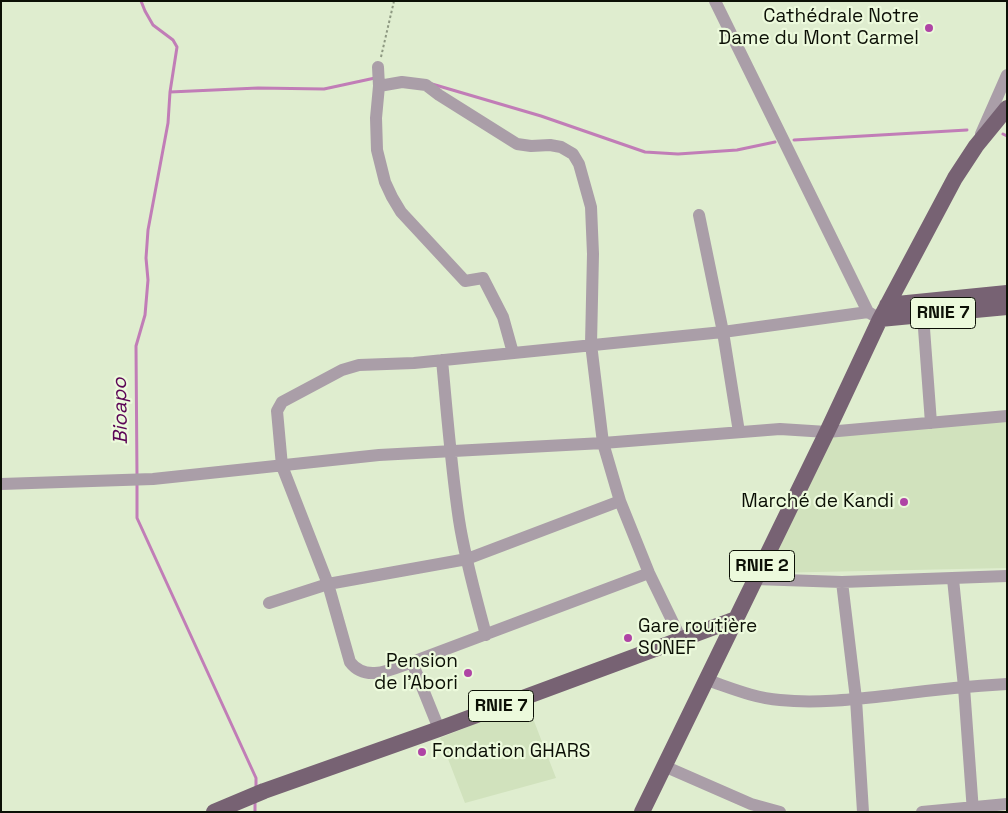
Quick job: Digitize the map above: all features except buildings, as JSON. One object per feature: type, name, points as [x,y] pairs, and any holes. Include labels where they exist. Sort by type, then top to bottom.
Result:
[{"type":"main road","name":"RNIE 2","points":[[642,812],[828,432],[878,312],[950,186],[976,146],[1007,108]]},
{"type":"main road","name":"RNIE 7","points":[[878,312],[1007,292]]},
{"type":"main road","name":"RNIE 7","points":[[878,312],[923,315],[1007,307]]},
{"type":"main road","name":"RNIE 7","points":[[214,812],[264,791],[439,729],[736,619]]},
{"type":"street","points":[[649,573],[412,662],[367,674],[350,662],[328,584],[282,466],[277,411],[282,402],[342,370],[358,365],[442,360],[723,332],[878,312],[715,1]]},
{"type":"street","points":[[378,68],[377,150],[383,174],[392,197],[401,212],[465,281],[483,278],[502,316],[513,353]]},
{"type":"street","points":[[976,146],[1007,75]]},
{"type":"street","points":[[379,86],[402,82],[426,85],[518,144],[531,146],[550,145],[561,147],[574,154],[579,164],[591,207],[593,254],[591,344],[603,443],[620,500],[649,573],[681,639]]},
{"type":"street","points":[[699,215],[723,332],[738,432]]},
{"type":"street","points":[[923,315],[931,423]]},
{"type":"street","points":[[442,360],[450,451],[459,521],[486,635]]},
{"type":"street","points":[[1,484],[153,479],[379,455],[603,443],[780,429],[828,432],[1007,416]]},
{"type":"street","points":[[269,603],[328,584],[467,559],[620,500]]},
{"type":"street","points":[[755,579],[842,582],[1007,576]]},
{"type":"street","points":[[953,579],[964,686],[973,809]]},
{"type":"street","points":[[842,582],[856,699],[863,812]]},
{"type":"street","points":[[412,662],[439,729]]},
{"type":"street","points":[[707,680],[756,696],[781,700],[856,699],[964,686],[1007,684]]},
{"type":"street","points":[[664,766],[751,804],[780,812]]},
{"type":"street","points":[[922,812],[973,809],[1007,804]]},
{"type":"path","points":[[378,68],[394,1]]},
{"type":"shaded area","name":"Marché de Kandi","points":[[1007,421],[1007,568],[768,573],[831,437]]},
{"type":"shaded area","points":[[527,703],[556,778],[465,803],[440,738]]},
{"type":"waterway","name":"Bioapo","points":[[137,477],[136,346],[145,315],[148,280],[146,258],[148,230],[168,123],[170,92],[177,47],[173,40],[153,25],[141,1]]},
{"type":"waterway","points":[[170,92],[258,88],[324,89],[375,78]]},
{"type":"waterway","points":[[432,84],[541,116],[645,152],[678,154],[737,150],[775,142]]},
{"type":"waterway","points":[[794,140],[967,130]]},
{"type":"waterway","points":[[1003,134],[1007,136]]},
{"type":"waterway","name":"Bioapo","points":[[137,483],[137,518],[256,778],[256,789]]},
{"type":"waterway","name":"Bioapo","points":[[255,800],[255,812]]},
{"type":"place","name":"Cathédrale Notre Dame du Mont Carmel","points":[[929,28]]},
{"type":"place","name":"Marché de Kandi","points":[[904,502]]},
{"type":"place","name":"Gare routière SONEF","points":[[628,638]]},
{"type":"place","name":"Pension de l'Abori","points":[[468,673]]},
{"type":"place","name":"Fondation GHARS","points":[[422,752]]}]
